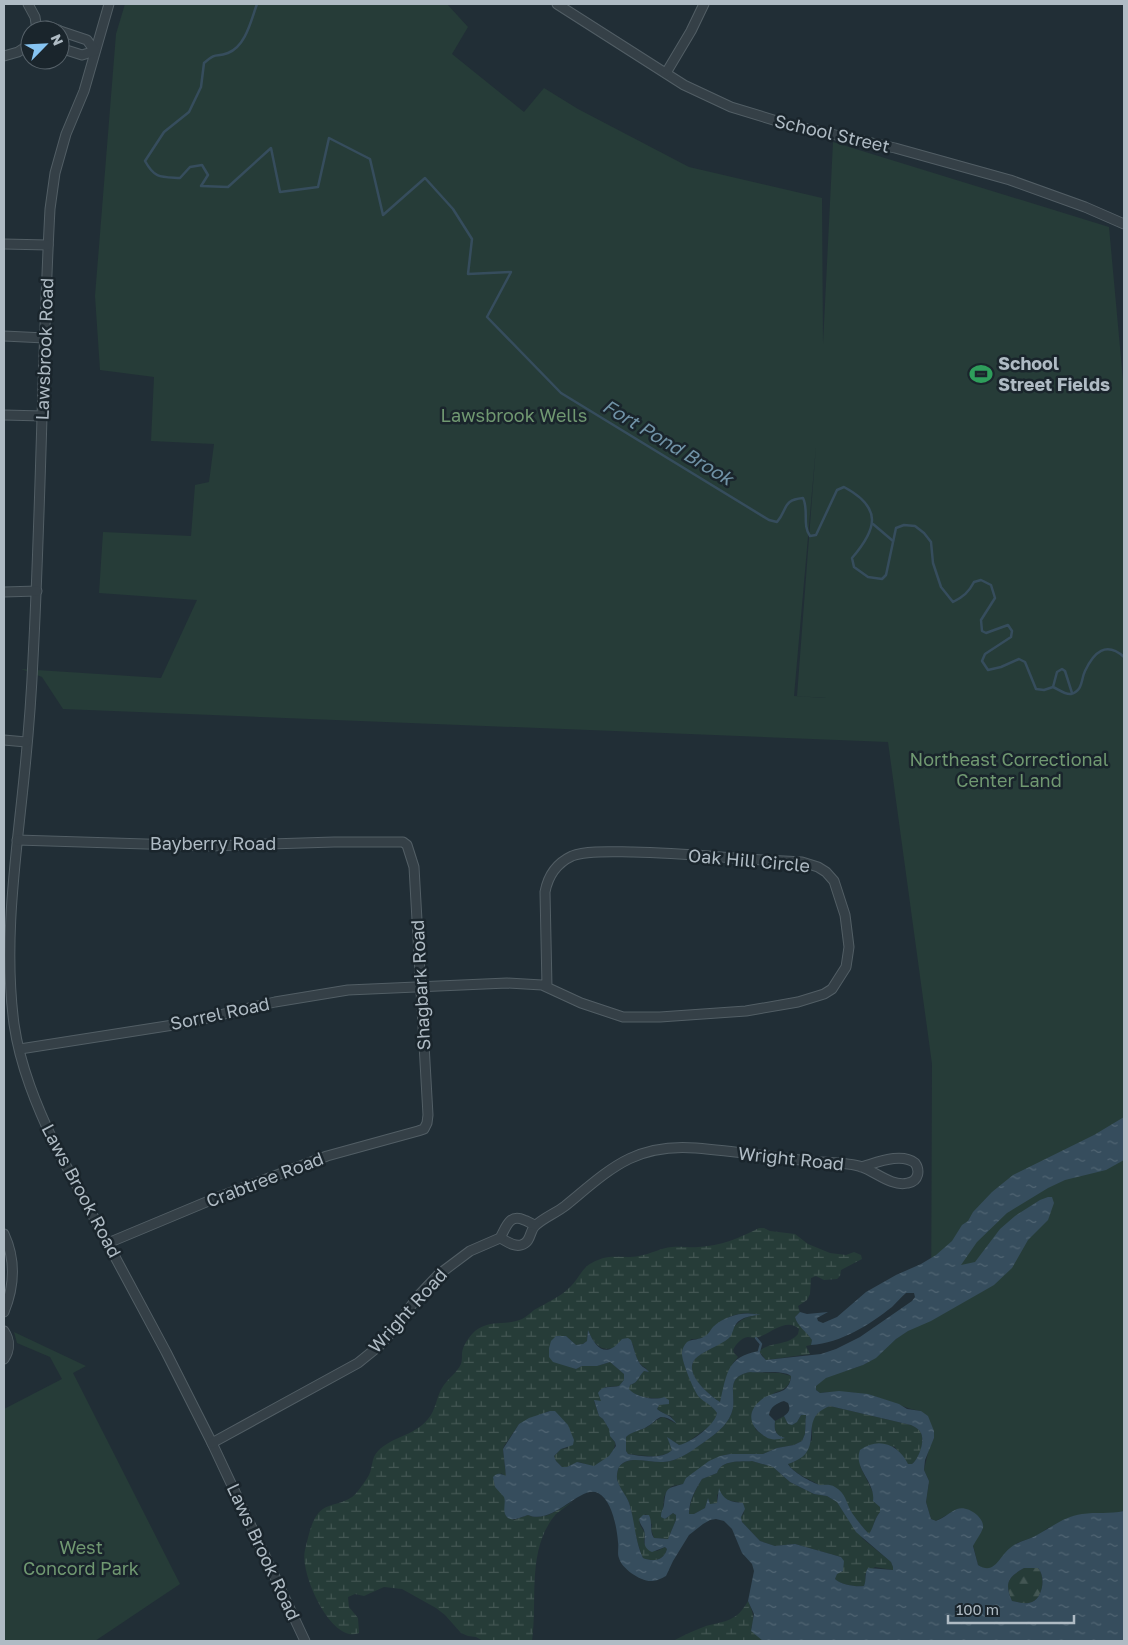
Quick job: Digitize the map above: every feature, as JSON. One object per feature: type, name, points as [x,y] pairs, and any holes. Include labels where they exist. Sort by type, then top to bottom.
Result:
[{"type":"street","points":[[28,4],[35,20]]},
{"type":"street","name":"Lawsbrook Road","points":[[30,702],[37,590],[50,208],[55,173],[66,134],[84,91],[109,4]]},
{"type":"street","name":"School Street","points":[[557,4],[692,89],[731,107],[790,125],[895,148],[1010,180],[1085,207],[1124,224]]},
{"type":"street","points":[[666,73],[691,31],[704,4]]},
{"type":"street","points":[[70,34],[87,40],[95,51],[82,55],[70,51]]},
{"type":"street","points":[[4,56],[20,51]]},
{"type":"street","points":[[4,244],[48,245]]},
{"type":"street","points":[[4,336],[45,338]]},
{"type":"street","points":[[4,415],[43,416]]},
{"type":"street","points":[[4,592],[37,590]]},
{"type":"street","name":"Laws Brook Road","points":[[30,702],[7,950],[10,1025],[20,1049],[39,1112],[212,1443],[304,1641]]},
{"type":"street","points":[[4,740],[26,742]]},
{"type":"street","name":"Bayberry Road","points":[[17,840],[210,846],[385,841],[407,844]]},
{"type":"street","name":"Shagbark Road","points":[[407,844],[414,867],[428,1115],[425,1127]]},
{"type":"street","name":"Oak Hill Circle","points":[[421,986],[507,983],[542,985],[581,1003],[624,1017],[746,1012],[772,1008],[824,994],[832,988],[846,967],[849,947],[839,894],[834,881],[826,872],[818,867],[802,862],[654,852],[603,851],[573,856],[562,862],[547,881],[545,892],[547,987]]},
{"type":"street","name":"Sorrel Road","points":[[20,1049],[186,1023],[275,1002],[348,990],[421,986]]},
{"type":"street","name":"Crabtree Road","points":[[108,1243],[211,1200],[319,1160],[381,1140],[404,1137],[425,1127]]},
{"type":"street","name":"Wright Road","points":[[212,1443],[363,1359],[389,1335],[420,1294],[438,1274],[470,1251],[500,1238],[513,1245],[522,1245],[529,1240],[535,1225],[558,1211],[609,1170],[630,1157],[653,1150],[695,1148],[861,1167],[898,1183],[912,1182],[917,1177],[918,1172],[915,1162],[909,1159],[895,1159],[861,1167]]},
{"type":"street","points":[[500,1238],[507,1224],[515,1218],[535,1225]]},
{"type":"street","points":[[4,1234],[11,1251],[14,1270],[11,1291],[4,1312]]},
{"type":"street","points":[[4,1331],[9,1345],[4,1359]]},
{"type":"green space","points":[[125,4],[447,4],[468,27],[452,54],[524,112],[544,88],[578,109],[689,167],[822,198],[823,344],[833,142],[1109,227],[1124,391],[1124,1511],[1112,1514],[1095,1513],[1048,1528],[1037,1536],[1017,1543],[994,1567],[984,1569],[978,1565],[973,1545],[983,1528],[958,1509],[936,1521],[931,1519],[926,1502],[929,1481],[924,1470],[929,1448],[934,1438],[921,1411],[865,1394],[820,1393],[816,1390],[816,1386],[821,1381],[869,1362],[901,1335],[931,1320],[932,1064],[888,742],[63,709],[42,677],[21,669],[161,678],[197,600],[99,593],[103,532],[191,536],[195,485],[209,482],[214,444],[151,441],[154,377],[100,370],[95,296],[116,34]],"holes":[[[816,446],[797,696],[826,698],[794,696]]]},
{"type":"green space","points":[[759,1228],[795,1234],[808,1244],[830,1253],[846,1255],[854,1252],[861,1255],[862,1259],[841,1270],[840,1276],[837,1279],[824,1280],[816,1276],[811,1278],[810,1294],[807,1300],[798,1306],[800,1312],[795,1317],[812,1340],[811,1345],[806,1346],[810,1354],[766,1360],[759,1351],[794,1338],[798,1334],[799,1329],[794,1326],[783,1326],[760,1337],[743,1339],[733,1350],[738,1357],[733,1363],[720,1402],[699,1384],[692,1371],[692,1365],[698,1356],[721,1342],[741,1321],[758,1315],[746,1313],[734,1315],[718,1323],[707,1336],[691,1339],[682,1353],[685,1366],[698,1390],[717,1412],[716,1419],[711,1425],[685,1444],[679,1445],[668,1438],[672,1450],[668,1453],[657,1456],[645,1456],[628,1454],[626,1451],[626,1437],[663,1417],[675,1423],[671,1416],[657,1409],[659,1405],[663,1404],[661,1398],[643,1397],[628,1389],[644,1371],[648,1372],[637,1358],[633,1344],[606,1349],[597,1345],[588,1331],[587,1341],[583,1344],[576,1345],[566,1336],[559,1364],[565,1364],[576,1369],[582,1366],[597,1366],[610,1362],[624,1374],[624,1380],[619,1386],[605,1387],[601,1401],[594,1401],[599,1416],[603,1419],[615,1442],[614,1449],[598,1465],[590,1466],[578,1462],[562,1467],[554,1456],[561,1449],[568,1448],[549,1411],[519,1424],[504,1446],[506,1477],[501,1473],[506,1502],[505,1514],[514,1520],[528,1515],[534,1517],[545,1516],[572,1502],[556,1514],[540,1543],[535,1575],[532,1641],[483,1641],[476,1637],[468,1636],[461,1633],[436,1608],[402,1589],[384,1587],[364,1596],[355,1594],[348,1597],[349,1607],[358,1618],[359,1633],[349,1634],[338,1628],[328,1618],[312,1590],[304,1561],[308,1538],[315,1518],[323,1509],[345,1501],[355,1494],[369,1475],[374,1457],[378,1451],[390,1442],[416,1429],[428,1419],[433,1412],[442,1388],[461,1364],[464,1347],[475,1331],[486,1325],[516,1321],[524,1318],[565,1291],[584,1269],[603,1258],[639,1256],[672,1247],[714,1245],[737,1238]]},
{"type":"green space","name":"West Concord Park","points":[[14,1332],[86,1366],[73,1373],[180,1584],[95,1641],[4,1641],[4,1409],[62,1379],[50,1357],[17,1343]]},
{"type":"green space","points":[[750,1372],[780,1373],[791,1376],[786,1388],[774,1393],[755,1429],[768,1438],[783,1438],[776,1432],[775,1421],[784,1416],[788,1424],[797,1422],[801,1415],[806,1415],[805,1434],[802,1441],[763,1454],[730,1454],[720,1456],[683,1484],[672,1486],[664,1497],[663,1510],[665,1519],[673,1513],[676,1515],[676,1520],[668,1539],[654,1538],[651,1529],[652,1525],[646,1514],[639,1519],[645,1533],[644,1543],[657,1551],[665,1547],[667,1549],[666,1553],[658,1560],[643,1558],[632,1521],[631,1508],[617,1480],[619,1467],[623,1463],[634,1460],[669,1461],[686,1454],[707,1440],[729,1418],[733,1408],[733,1385],[735,1381],[742,1374]]},
{"type":"green space","points":[[830,1406],[911,1425],[921,1433],[921,1450],[912,1464],[908,1464],[894,1446],[860,1466],[880,1507],[880,1512],[869,1535],[840,1502],[819,1485],[797,1473],[788,1463],[794,1462],[812,1440],[812,1422],[816,1414],[821,1409]]},
{"type":"green space","points":[[752,1461],[773,1467],[790,1482],[814,1494],[827,1496],[837,1502],[863,1539],[891,1562],[893,1570],[875,1567],[865,1574],[866,1581],[864,1586],[841,1583],[835,1579],[841,1557],[795,1544],[775,1546],[760,1541],[742,1522],[741,1517],[744,1513],[743,1503],[726,1500],[717,1494],[717,1503],[710,1505],[708,1499],[705,1508],[694,1514],[689,1514],[693,1496],[702,1479],[717,1473],[727,1463]]},
{"type":"green space","points":[[1024,1568],[1038,1568],[1043,1581],[1039,1596],[1036,1600],[1027,1603],[1012,1601],[1008,1590],[1011,1578]]},
{"type":"green space","points":[[748,1601],[753,1618],[751,1628],[763,1641],[673,1641],[706,1626],[730,1619],[740,1613]]},
{"type":"water","points":[[1124,1117],[1124,1160],[1106,1170],[1065,1180],[1007,1213],[977,1242],[961,1265],[975,1262],[1000,1229],[1015,1216],[1048,1197],[1052,1197],[1054,1203],[1048,1220],[1028,1240],[1012,1268],[994,1285],[931,1321],[908,1331],[896,1339],[876,1358],[863,1365],[826,1378],[816,1386],[816,1390],[820,1393],[839,1391],[868,1394],[899,1404],[907,1409],[921,1411],[928,1416],[934,1431],[934,1438],[925,1460],[924,1470],[929,1481],[926,1502],[931,1519],[936,1521],[961,1508],[975,1513],[981,1520],[983,1528],[973,1546],[978,1565],[984,1568],[994,1566],[1016,1544],[1070,1517],[1082,1514],[1124,1511],[1124,1641],[763,1641],[751,1631],[754,1614],[748,1601],[754,1571],[752,1564],[742,1553],[732,1529],[724,1521],[710,1520],[689,1535],[666,1576],[658,1580],[648,1581],[637,1577],[623,1566],[618,1554],[613,1515],[607,1502],[598,1493],[583,1494],[547,1515],[537,1517],[528,1515],[512,1519],[507,1517],[504,1512],[504,1497],[495,1487],[493,1477],[498,1474],[506,1476],[503,1449],[519,1424],[529,1418],[555,1411],[568,1425],[574,1440],[573,1445],[561,1449],[554,1456],[562,1467],[567,1467],[577,1462],[594,1466],[609,1456],[616,1446],[610,1436],[609,1429],[599,1416],[594,1400],[601,1401],[598,1393],[600,1390],[619,1386],[624,1380],[624,1374],[610,1362],[597,1366],[582,1366],[576,1369],[553,1362],[549,1357],[549,1348],[551,1341],[556,1336],[566,1336],[576,1345],[583,1344],[587,1341],[588,1330],[598,1347],[607,1350],[617,1345],[622,1339],[628,1338],[631,1340],[638,1361],[649,1372],[644,1371],[637,1381],[630,1385],[629,1389],[645,1398],[656,1399],[664,1397],[669,1400],[669,1404],[659,1405],[657,1409],[670,1416],[677,1424],[670,1419],[658,1418],[650,1425],[626,1437],[626,1451],[628,1454],[639,1456],[663,1455],[672,1450],[667,1437],[679,1445],[684,1444],[702,1433],[712,1423],[717,1413],[699,1397],[691,1383],[682,1357],[684,1346],[687,1342],[703,1337],[718,1323],[729,1317],[742,1314],[761,1315],[741,1320],[736,1324],[729,1338],[698,1356],[692,1365],[692,1371],[699,1383],[720,1402],[724,1383],[730,1368],[734,1362],[748,1354],[759,1351],[766,1360],[821,1354],[860,1337],[912,1301],[915,1297],[914,1293],[906,1293],[883,1314],[854,1332],[822,1344],[811,1345],[812,1340],[795,1317],[800,1312],[807,1314],[828,1312],[817,1318],[818,1321],[823,1323],[837,1317],[866,1292],[936,1255],[952,1241],[962,1225],[968,1221],[973,1212],[992,1192],[1013,1175],[1094,1135]],"holes":[[[772,1372],[791,1376],[789,1384],[784,1390],[765,1397],[754,1407],[751,1417],[752,1423],[760,1433],[768,1438],[785,1438],[777,1434],[775,1421],[769,1415],[774,1406],[784,1401],[788,1403],[789,1407],[788,1412],[784,1416],[788,1424],[792,1425],[797,1422],[801,1415],[806,1415],[805,1434],[802,1441],[763,1454],[730,1454],[720,1456],[709,1461],[686,1478],[683,1484],[668,1489],[661,1517],[665,1519],[673,1513],[676,1515],[676,1520],[668,1539],[654,1538],[649,1515],[643,1515],[639,1519],[645,1533],[646,1548],[652,1552],[665,1547],[667,1549],[666,1553],[658,1560],[643,1558],[638,1545],[632,1512],[617,1480],[619,1467],[623,1463],[633,1460],[669,1461],[686,1454],[711,1437],[723,1427],[729,1418],[733,1408],[733,1385],[742,1374]],[[830,1406],[911,1425],[921,1433],[921,1450],[912,1464],[908,1464],[904,1457],[894,1448],[881,1443],[867,1446],[860,1450],[860,1463],[871,1488],[873,1501],[880,1507],[880,1512],[869,1534],[852,1513],[844,1495],[839,1489],[831,1485],[820,1485],[812,1482],[797,1473],[788,1464],[800,1458],[807,1451],[814,1419],[820,1412]],[[752,1461],[773,1467],[790,1482],[814,1494],[827,1496],[837,1502],[856,1532],[891,1562],[893,1570],[868,1568],[864,1586],[841,1583],[835,1579],[837,1574],[843,1571],[844,1561],[841,1557],[795,1544],[775,1546],[760,1541],[742,1522],[741,1517],[745,1509],[743,1503],[728,1500],[719,1488],[717,1503],[710,1504],[708,1498],[705,1508],[694,1514],[689,1514],[693,1496],[702,1479],[717,1473],[727,1463]],[[1024,1568],[1038,1568],[1043,1581],[1041,1592],[1036,1600],[1029,1603],[1012,1601],[1008,1585],[1014,1574]]]},
{"type":"waterway","name":"Fort Pond Brook","points":[[257,4],[244,39],[234,50],[214,56],[204,63],[201,87],[189,112],[164,132],[145,161],[155,174],[163,177],[180,178],[190,167],[202,165],[208,175],[201,186],[228,187],[271,148],[280,192],[318,187],[329,138],[370,159],[383,215],[425,178],[453,209],[472,239],[468,274],[511,272],[487,317],[561,393],[769,520],[777,522],[788,503],[803,498],[806,507],[806,527],[810,536],[816,535],[837,490],[844,487],[857,495],[870,511],[871,528],[867,538],[852,558],[854,567],[868,577],[882,579],[886,575],[896,528],[904,525],[915,526],[931,542],[933,563],[941,587],[953,602],[965,594],[974,582],[981,580],[991,585],[995,598],[981,620],[982,631],[986,633],[1008,625],[1012,631],[1011,637],[985,654],[982,661],[988,670],[1001,667],[1019,659],[1025,662],[1036,689],[1044,690],[1053,687],[1064,693],[1071,694],[1080,688],[1085,671],[1092,659],[1101,651],[1106,649],[1112,650],[1124,657]]},
{"type":"waterway","name":"Fort Pond Brook","points":[[873,524],[893,541]]},
{"type":"waterway","name":"Fort Pond Brook","points":[[1053,687],[1057,672],[1062,669],[1065,671],[1072,693]]},
{"type":"waterway","points":[[756,1338],[761,1344],[759,1351]]},
{"type":"place","name":"School Street Fields","points":[[981,374]]},
{"type":"park label","name":"Lawsbrook Wells","points":[[514,416]]},
{"type":"park label","name":"Northeast Correctional Center Land","points":[[1009,770]]}]
